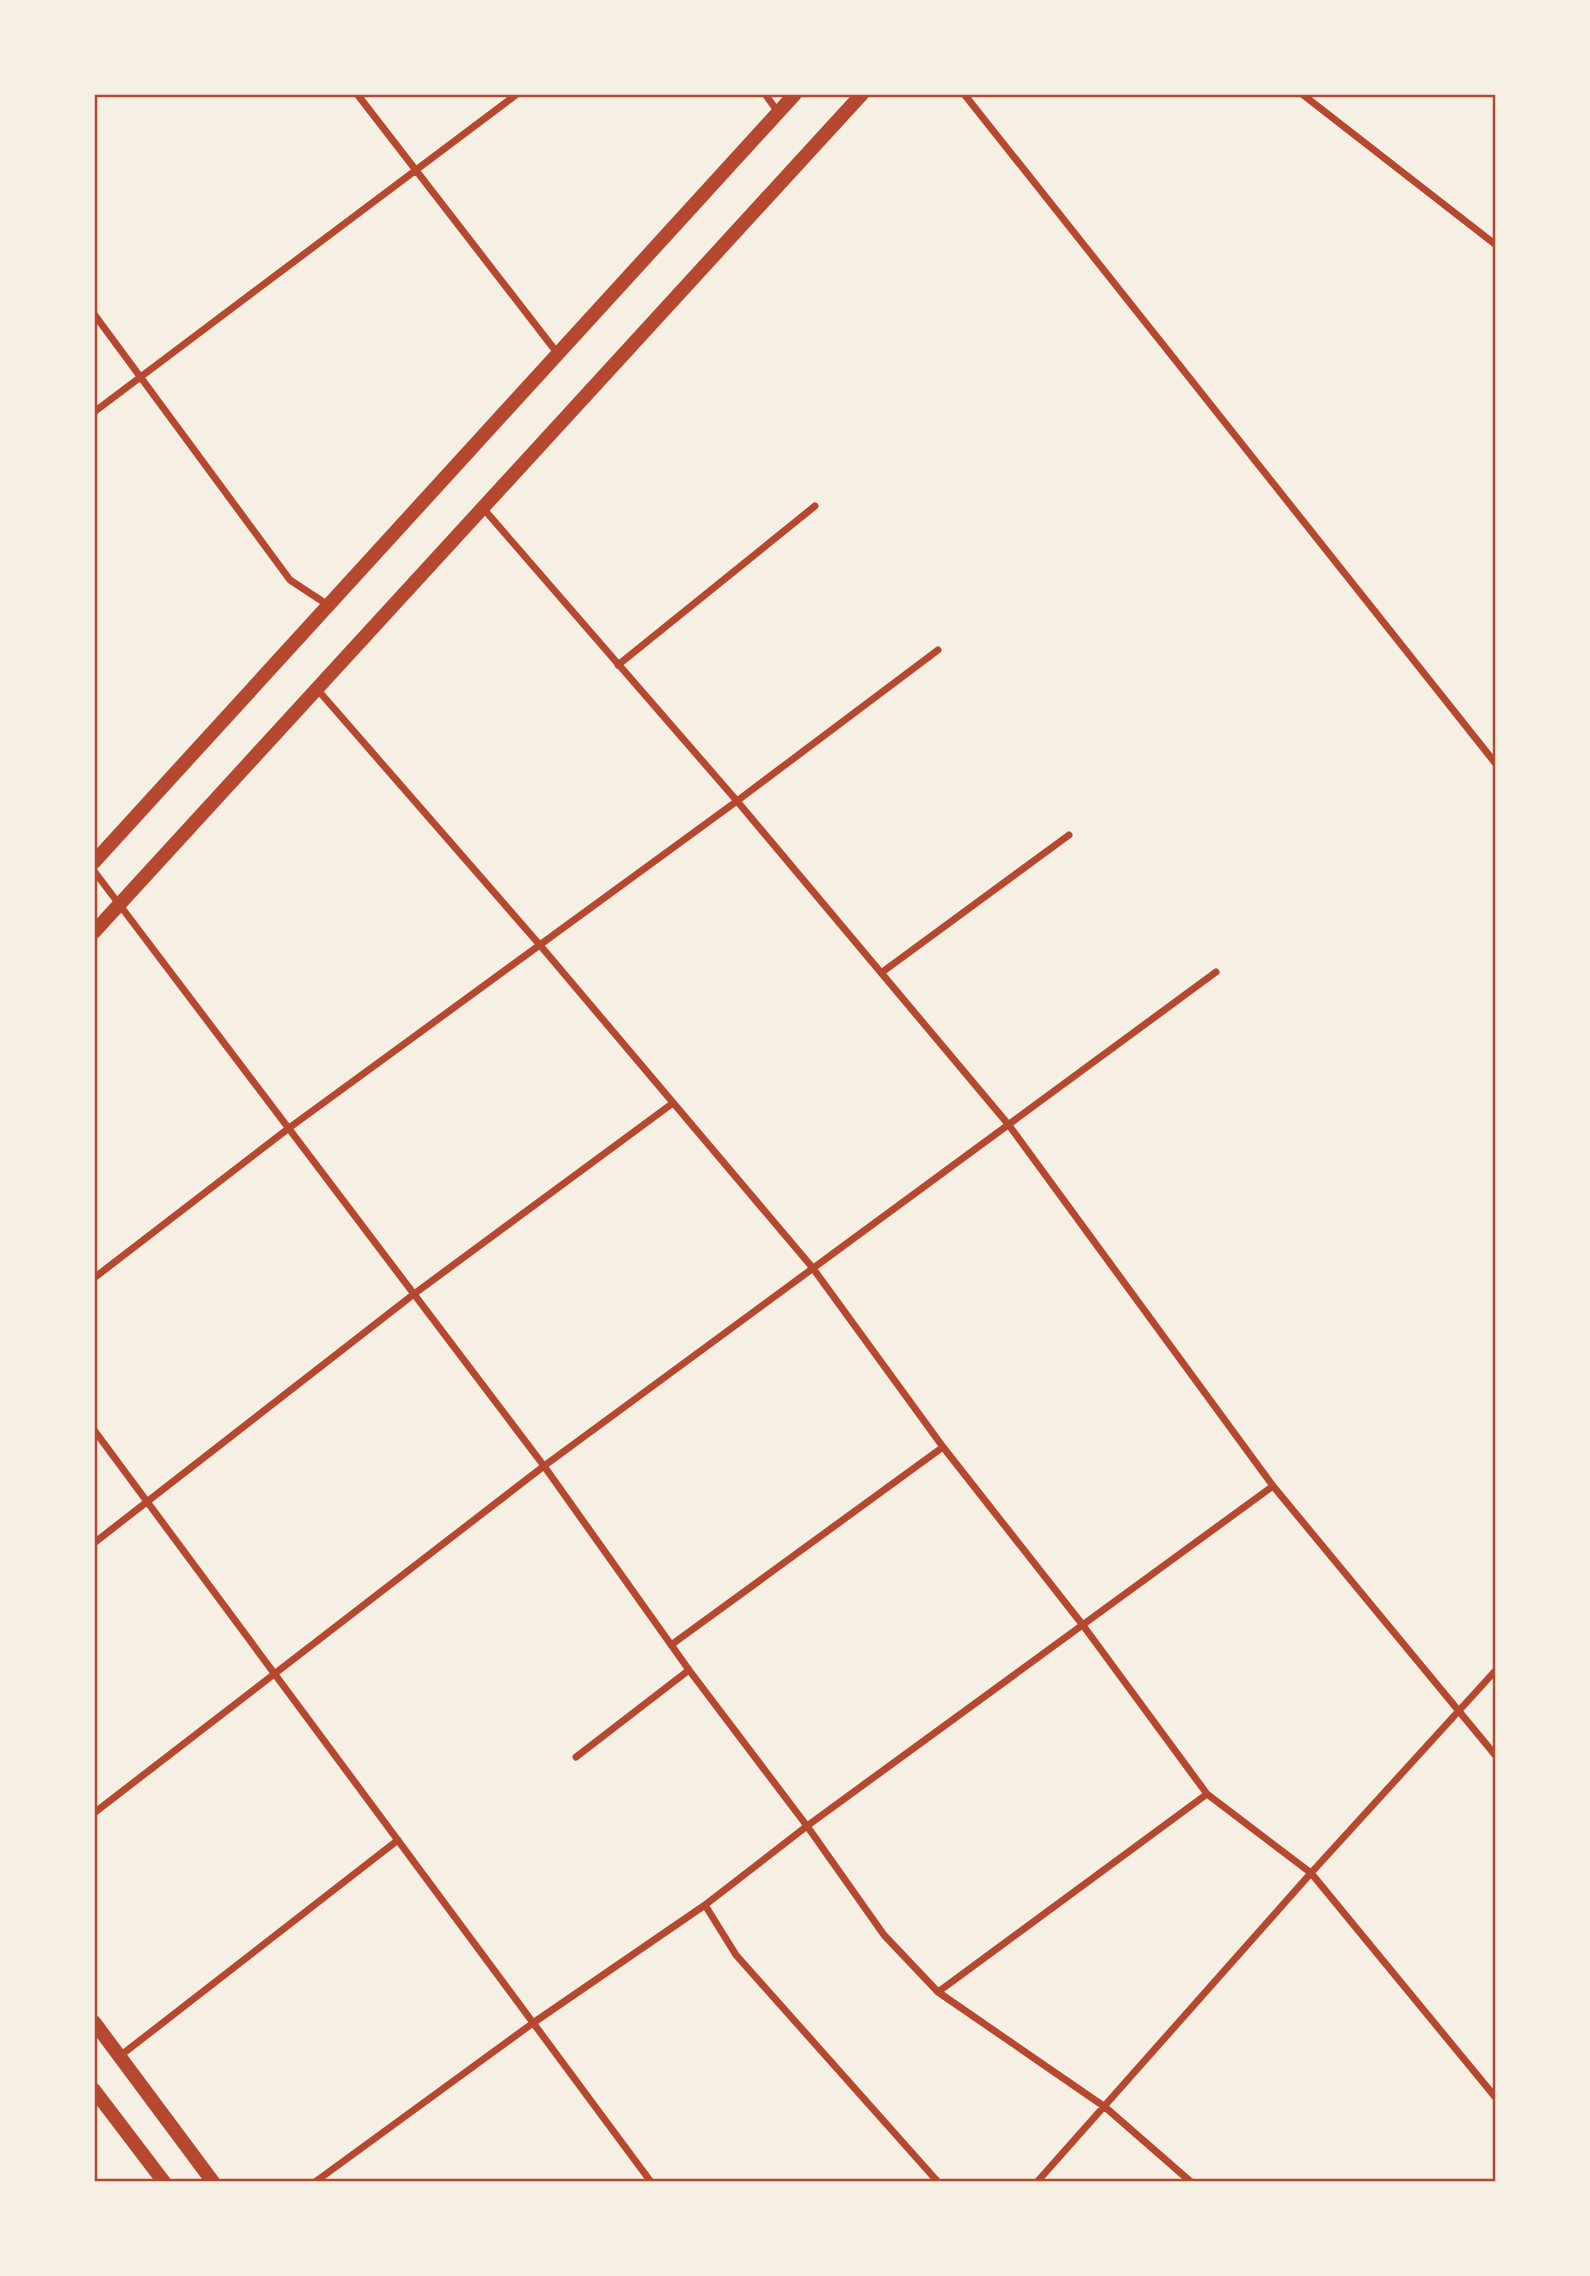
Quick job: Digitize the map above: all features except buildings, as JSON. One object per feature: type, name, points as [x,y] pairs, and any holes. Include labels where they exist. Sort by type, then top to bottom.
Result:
[{"type":"main road","points":[[94,862],[795,94]]},
{"type":"main road","points":[[94,932],[862,94]]},
{"type":"main road","points":[[94,2022],[213,2182]]},
{"type":"main road","points":[[94,2090],[164,2182]]},
{"type":"street","points":[[357,94],[558,354]]},
{"type":"street","points":[[94,412],[517,94]]},
{"type":"street","points":[[765,94],[779,112]]},
{"type":"street","points":[[964,94],[1496,764]]},
{"type":"street","points":[[1302,94],[1496,245]]},
{"type":"street","points":[[94,314],[290,580],[328,606]]},
{"type":"street","points":[[618,665],[815,506]]},
{"type":"street","points":[[482,507],[737,801],[1008,1124],[1273,1486],[1496,1756]]},
{"type":"street","points":[[94,1278],[289,1128],[737,801],[938,650]]},
{"type":"street","points":[[316,689],[539,944],[812,1267],[943,1447],[1082,1624],[1206,1794],[1311,1873],[1496,2098]]},
{"type":"street","points":[[881,973],[1069,835]]},
{"type":"street","points":[[94,871],[121,903],[544,1466],[689,1670],[807,1826],[884,1935],[938,1992],[1105,2107],[1191,2182]]},
{"type":"street","points":[[94,1814],[544,1466],[1216,972]]},
{"type":"street","points":[[94,1543],[414,1294],[673,1103]]},
{"type":"street","points":[[94,1430],[650,2182]]},
{"type":"street","points":[[671,1645],[943,1447]]},
{"type":"street","points":[[315,2182],[533,2023],[705,1905],[807,1826],[1273,1486]]},
{"type":"street","points":[[576,1757],[689,1670]]},
{"type":"street","points":[[1037,2182],[1311,1873],[1496,1671]]},
{"type":"street","points":[[938,1992],[1206,1794]]},
{"type":"street","points":[[120,2056],[398,1840]]},
{"type":"street","points":[[705,1905],[736,1955],[938,2182]]}]
